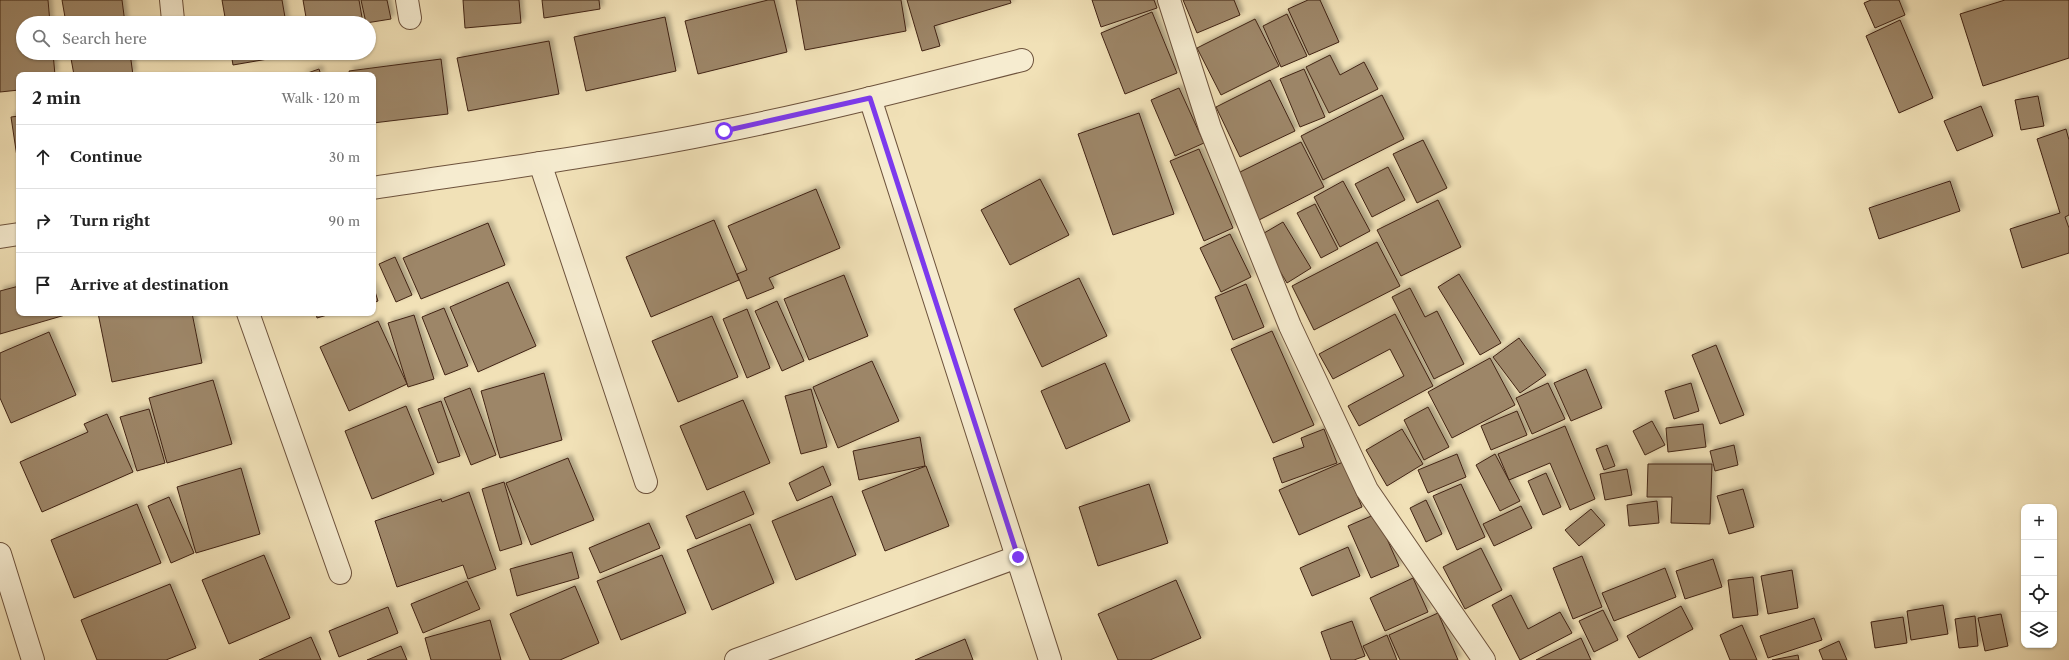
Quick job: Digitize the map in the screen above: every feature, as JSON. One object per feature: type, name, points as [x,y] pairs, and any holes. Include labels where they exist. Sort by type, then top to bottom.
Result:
[{"type":"street","points":[[1169,0],[1210,128],[1281,304],[1367,490],[1484,660]]},
{"type":"street","points":[[376,188],[540,163],[724,131],[870,98],[1022,60]]},
{"type":"street","points":[[870,98],[1050,660]]},
{"type":"street","points":[[540,163],[646,482]]},
{"type":"street","points":[[0,237],[16,234]]},
{"type":"street","points":[[249,316],[340,573]]},
{"type":"street","points":[[0,554],[33,660]]},
{"type":"street","points":[[736,660],[1018,557]]},
{"type":"building","points":[[0,0],[48,0],[49,16],[16,16],[16,60],[54,60],[55,72],[16,72],[16,90],[0,92]]},
{"type":"building","points":[[62,0],[122,0],[124,16],[65,16]]},
{"type":"building","points":[[222,0],[282,0],[285,16],[225,16]]},
{"type":"building","points":[[303,0],[359,0],[362,16],[306,16]]},
{"type":"building","points":[[361,0],[387,0],[391,19],[376,21],[376,16],[364,16]]},
{"type":"building","points":[[463,0],[519,0],[521,23],[465,28]]},
{"type":"building","points":[[542,0],[599,0],[600,9],[544,18]]},
{"type":"building","points":[[768,0],[774,0],[787,52],[698,74],[685,21]]},
{"type":"building","points":[[796,0],[901,0],[906,31],[805,50]]},
{"type":"building","points":[[907,0],[1010,0],[1011,3],[934,26],[940,46],[922,51]]},
{"type":"building","points":[[1092,0],[1154,0],[1157,8],[1101,27]]},
{"type":"building","points":[[1183,0],[1234,0],[1240,15],[1197,33]]},
{"type":"building","points":[[1308,0],[1320,0],[1339,42],[1309,55],[1288,9]]},
{"type":"building","points":[[1871,0],[1899,0],[1905,15],[1875,28],[1864,3]]},
{"type":"building","points":[[2005,0],[2069,0],[2069,58],[1983,86],[1960,14]]},
{"type":"building","points":[[1152,12],[1177,73],[1125,94],[1101,33]]},
{"type":"building","points":[[1287,14],[1307,56],[1281,67],[1263,26]]},
{"type":"building","points":[[665,17],[676,71],[586,91],[574,37]]},
{"type":"building","points":[[1255,19],[1279,66],[1221,95],[1197,48]]},
{"type":"building","points":[[1900,20],[1933,98],[1899,113],[1866,36]]},
{"type":"building","points":[[549,41],[559,94],[468,111],[457,58]]},
{"type":"building","points":[[1330,55],[1340,75],[1364,62],[1378,89],[1329,113],[1306,67]]},
{"type":"building","points":[[441,59],[448,114],[376,123],[376,72],[349,71]]},
{"type":"building","points":[[71,60],[131,60],[133,72],[73,72]]},
{"type":"building","points":[[232,60],[262,60],[233,65]]},
{"type":"building","points":[[319,69],[320,72],[310,72]]},
{"type":"building","points":[[1304,69],[1325,117],[1300,127],[1280,79]]},
{"type":"building","points":[[1270,80],[1295,131],[1240,157],[1216,107]]},
{"type":"building","points":[[1179,88],[1204,143],[1175,156],[1151,100]]},
{"type":"building","points":[[1382,95],[1404,139],[1323,180],[1301,136]]},
{"type":"building","points":[[2038,96],[2044,126],[2021,130],[2015,100]]},
{"type":"building","points":[[1981,106],[1993,136],[1957,151],[1944,121]]},
{"type":"building","points":[[1139,113],[1174,214],[1113,235],[1078,134]]},
{"type":"building","points":[[16,116],[16,150],[11,117]]},
{"type":"building","points":[[2066,129],[2069,140],[2069,215],[2065,217],[2069,228],[2069,253],[2022,268],[2010,229],[2060,213],[2037,139]]},
{"type":"building","points":[[1423,140],[1447,188],[1417,203],[1393,154]]},
{"type":"building","points":[[1301,142],[1324,187],[1259,220],[1236,174]]},
{"type":"building","points":[[1199,149],[1233,228],[1204,241],[1170,161]]},
{"type":"building","points":[[1388,167],[1405,200],[1372,217],[1355,184]]},
{"type":"building","points":[[1040,179],[1069,235],[1010,265],[981,210]]},
{"type":"building","points":[[1343,181],[1370,231],[1340,247],[1314,197]]},
{"type":"building","points":[[1950,181],[1960,211],[1879,239],[1869,208]]},
{"type":"building","points":[[816,189],[840,248],[769,278],[774,288],[747,299],[737,274],[747,270],[728,226]]},
{"type":"building","points":[[1438,200],[1461,247],[1401,276],[1377,230]]},
{"type":"building","points":[[1315,204],[1338,249],[1321,258],[1297,213]]},
{"type":"building","points":[[714,220],[739,280],[651,317],[626,257]]},
{"type":"building","points":[[1283,222],[1311,268],[1287,283],[1259,236]]},
{"type":"building","points":[[488,223],[505,265],[421,299],[403,258]]},
{"type":"building","points":[[1230,234],[1251,277],[1221,292],[1200,248]]},
{"type":"building","points":[[1377,242],[1400,286],[1314,330],[1292,286]]},
{"type":"building","points":[[395,257],[412,295],[396,302],[379,264]]},
{"type":"building","points":[[1459,274],[1501,343],[1480,355],[1438,287]]},
{"type":"building","points":[[844,275],[868,336],[809,360],[784,299]]},
{"type":"building","points":[[1079,278],[1107,336],[1042,367],[1014,309]]},
{"type":"building","points":[[508,282],[536,346],[478,372],[450,307]]},
{"type":"building","points":[[1246,284],[1264,327],[1233,340],[1215,297]]},
{"type":"building","points":[[16,287],[16,316],[62,316],[0,334],[0,291]]},
{"type":"building","points":[[1410,288],[1425,317],[1437,311],[1464,364],[1434,379],[1392,297]]},
{"type":"building","points":[[777,301],[804,361],[782,371],[755,311]]},
{"type":"building","points":[[444,308],[468,366],[445,375],[422,317]]},
{"type":"building","points":[[747,309],[770,368],[747,378],[723,319]]},
{"type":"building","points":[[1395,314],[1433,386],[1359,426],[1348,406],[1404,376],[1390,349],[1333,379],[1319,354]]},
{"type":"building","points":[[414,315],[434,379],[408,387],[388,323]]},
{"type":"building","points":[[99,316],[193,316],[202,363],[112,382]]},
{"type":"building","points":[[712,316],[738,377],[678,402],[652,341]]},
{"type":"building","points":[[378,321],[407,384],[349,411],[320,347]]},
{"type":"building","points":[[1272,331],[1314,425],[1273,443],[1231,349]]},
{"type":"building","points":[[49,332],[76,395],[11,423],[0,398],[0,353]]},
{"type":"building","points":[[1519,338],[1546,375],[1520,393],[1493,357]]},
{"type":"building","points":[[1716,345],[1744,415],[1720,424],[1692,355]]},
{"type":"building","points":[[1490,358],[1515,405],[1452,438],[1428,392]]},
{"type":"building","points":[[872,361],[899,421],[838,448],[813,387]]},
{"type":"building","points":[[1105,363],[1130,421],[1066,449],[1041,391]]},
{"type":"building","points":[[1586,369],[1602,408],[1571,421],[1554,383]]},
{"type":"building","points":[[544,373],[562,440],[500,458],[481,391]]},
{"type":"building","points":[[213,380],[232,444],[167,463],[149,398]]},
{"type":"building","points":[[1548,383],[1565,419],[1532,434],[1516,398]]},
{"type":"building","points":[[1691,383],[1699,411],[1674,419],[1665,391]]},
{"type":"building","points":[[470,388],[496,455],[471,465],[444,398]]},
{"type":"building","points":[[811,389],[827,447],[801,454],[785,396]]},
{"type":"building","points":[[743,400],[770,463],[707,490],[680,426]]},
{"type":"building","points":[[441,401],[460,456],[438,463],[418,409]]},
{"type":"building","points":[[406,406],[434,474],[372,499],[345,431]]},
{"type":"building","points":[[1428,407],[1449,447],[1424,460],[1404,420]]},
{"type":"building","points":[[149,409],[165,463],[137,471],[120,417]]},
{"type":"building","points":[[1517,411],[1527,435],[1491,450],[1481,426]]},
{"type":"building","points":[[107,414],[133,472],[42,512],[20,462],[88,432],[84,424]]},
{"type":"building","points":[[1652,421],[1665,445],[1645,455],[1633,431]]},
{"type":"building","points":[[1703,424],[1706,447],[1668,452],[1666,428]]},
{"type":"building","points":[[1565,426],[1595,499],[1570,510],[1550,463],[1509,480],[1498,454]]},
{"type":"building","points":[[1324,429],[1337,463],[1282,483],[1273,458],[1304,447],[1301,438]]},
{"type":"building","points":[[1402,429],[1423,464],[1387,486],[1366,450]]},
{"type":"building","points":[[920,437],[925,466],[859,480],[853,451]]},
{"type":"building","points":[[1607,445],[1615,466],[1604,470],[1596,449]]},
{"type":"building","points":[[1734,445],[1738,465],[1715,471],[1710,451]]},
{"type":"building","points":[[1457,454],[1466,477],[1428,493],[1418,470]]},
{"type":"building","points":[[1495,454],[1520,501],[1500,511],[1476,465]]},
{"type":"building","points":[[568,458],[594,520],[531,545],[506,483]]},
{"type":"building","points":[[1343,462],[1362,507],[1299,535],[1279,490]]},
{"type":"building","points":[[1648,464],[1712,464],[1710,524],[1671,523],[1672,497],[1647,497]]},
{"type":"building","points":[[823,466],[831,485],[797,501],[789,483]]},
{"type":"building","points":[[926,466],[949,526],[885,551],[862,491]]},
{"type":"building","points":[[241,468],[260,534],[196,553],[177,487]]},
{"type":"building","points":[[1627,469],[1632,495],[1605,500],[1600,474]]},
{"type":"building","points":[[1546,473],[1561,507],[1543,515],[1528,481]]},
{"type":"building","points":[[504,482],[522,544],[500,551],[482,489]]},
{"type":"building","points":[[1149,484],[1168,543],[1098,566],[1079,507]]},
{"type":"building","points":[[1461,484],[1485,537],[1457,550],[1433,496]]},
{"type":"building","points":[[1743,489],[1754,527],[1729,534],[1717,496]]},
{"type":"building","points":[[744,491],[754,514],[696,539],[686,516]]},
{"type":"building","points":[[469,492],[496,569],[468,579],[463,565],[397,587],[375,521],[441,499],[442,502]]},
{"type":"building","points":[[832,496],[856,555],[796,580],[772,521]]},
{"type":"building","points":[[169,497],[194,553],[171,563],[148,506]]},
{"type":"building","points":[[1426,500],[1442,534],[1426,542],[1410,508]]},
{"type":"building","points":[[1657,501],[1659,523],[1629,526],[1627,505]]},
{"type":"building","points":[[137,504],[161,563],[74,598],[51,540]]},
{"type":"building","points":[[1521,506],[1532,528],[1494,546],[1483,524]]},
{"type":"building","points":[[1591,509],[1605,525],[1579,546],[1565,530]]},
{"type":"building","points":[[1376,514],[1399,566],[1371,578],[1348,526]]},
{"type":"building","points":[[649,523],[660,548],[600,573],[589,548]]},
{"type":"building","points":[[750,524],[774,583],[712,610],[687,550]]},
{"type":"building","points":[[1348,547],[1360,576],[1312,596],[1300,568]]},
{"type":"building","points":[[1481,548],[1502,590],[1465,609],[1443,567]]},
{"type":"building","points":[[572,552],[579,578],[517,596],[510,569]]},
{"type":"building","points":[[264,555],[290,618],[229,644],[202,580]]},
{"type":"building","points":[[662,555],[686,613],[621,640],[597,581]]},
{"type":"building","points":[[1582,556],[1602,607],[1573,619],[1553,568]]},
{"type":"building","points":[[1713,559],[1722,587],[1685,599],[1676,571]]},
{"type":"building","points":[[1665,568],[1676,597],[1614,621],[1602,593]]},
{"type":"building","points":[[1792,570],[1798,608],[1768,614],[1761,576]]},
{"type":"building","points":[[1753,577],[1758,615],[1733,618],[1728,580]]},
{"type":"building","points":[[1413,578],[1428,612],[1385,631],[1370,598]]},
{"type":"building","points":[[1176,580],[1201,638],[1150,660],[1118,660],[1098,614]]},
{"type":"building","points":[[467,581],[480,609],[423,633],[411,604]]},
{"type":"building","points":[[170,584],[196,648],[166,660],[97,660],[81,620]]},
{"type":"building","points":[[575,586],[599,643],[560,660],[530,660],[510,614]]},
{"type":"building","points":[[1511,595],[1528,629],[1560,612],[1572,633],[1520,660],[1492,605]]},
{"type":"building","points":[[1943,605],[1948,634],[1911,640],[1907,611]]},
{"type":"building","points":[[1681,606],[1693,629],[1639,658],[1627,636]]},
{"type":"building","points":[[388,607],[398,633],[339,657],[329,631]]},
{"type":"building","points":[[1603,610],[1618,640],[1594,652],[1579,621]]},
{"type":"building","points":[[1438,613],[1458,660],[1400,660],[1389,635]]},
{"type":"building","points":[[2001,614],[2008,646],[1985,651],[1978,618]]},
{"type":"building","points":[[1975,616],[1978,646],[1959,648],[1955,619]]},
{"type":"building","points":[[1903,617],[1907,643],[1875,648],[1871,622]]},
{"type":"building","points":[[1814,618],[1822,640],[1768,658],[1760,636]]},
{"type":"building","points":[[490,620],[501,660],[431,660],[425,638]]},
{"type":"building","points":[[1352,621],[1365,656],[1354,660],[1331,660],[1321,632]]},
{"type":"building","points":[[1742,625],[1757,660],[1730,660],[1720,635]]},
{"type":"building","points":[[1387,635],[1397,660],[1370,660],[1363,646]]},
{"type":"building","points":[[311,637],[321,660],[259,660]]},
{"type":"building","points":[[1581,638],[1591,660],[1536,660]]},
{"type":"building","points":[[965,639],[973,660],[915,660]]},
{"type":"building","points":[[1839,641],[1847,660],[1823,660],[1819,650]]},
{"type":"building","points":[[401,646],[407,660],[367,660]]},
{"type":"building","points":[[1798,655],[1799,660],[1772,660]]},
{"type":"route","points":[[724,131],[870,98],[1018,557]]}]
